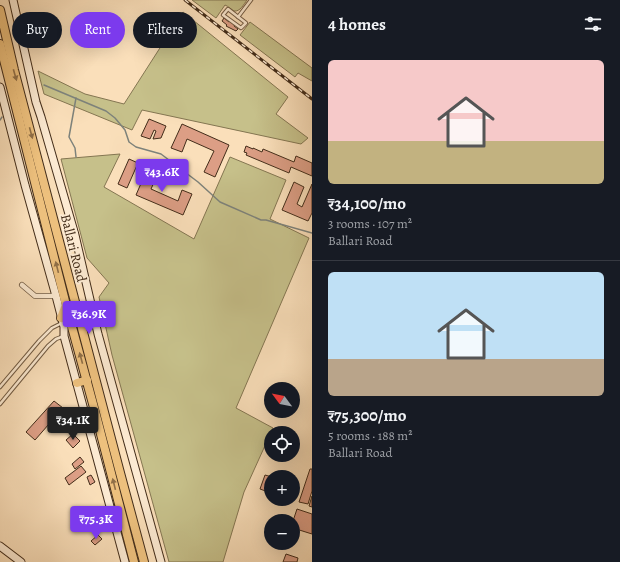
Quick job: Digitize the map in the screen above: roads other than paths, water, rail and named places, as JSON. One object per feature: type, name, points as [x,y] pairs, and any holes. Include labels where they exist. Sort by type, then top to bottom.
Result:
[{"type":"highway","name":"Ballari Road","points":[[0,10],[14,70],[144,562]]},
{"type":"highway","name":"Ballari Road","points":[[0,44],[66,305],[134,562]]},
{"type":"highway","points":[[62,320],[66,305]]},
{"type":"highway","points":[[76,306],[94,318]]},
{"type":"highway","points":[[77,383],[87,380]]},
{"type":"street","points":[[13,0],[36,102],[75,235],[94,318],[161,562]]},
{"type":"street","points":[[0,87],[25,185],[56,296],[64,336],[125,562]]},
{"type":"street","points":[[22,285],[35,296],[56,296]]},
{"type":"street","points":[[0,546],[21,562]]},
{"type":"lane","points":[[238,17],[251,0]]},
{"type":"lane","points":[[228,9],[238,17],[246,22],[241,28],[223,15],[228,9]]},
{"type":"lane","points":[[0,387],[49,330],[62,320]]},
{"type":"lane","points":[[0,404],[48,346],[56,339],[64,336]]},
{"type":"waterway","points":[[44,85],[106,111],[115,118],[125,130],[129,142],[136,147],[161,154],[198,182],[220,202],[261,220],[266,220],[312,233]]},
{"type":"waterway","points":[[76,98],[69,137],[75,148],[76,157]]},
{"type":"railway","points":[[185,0],[312,99]]}]
